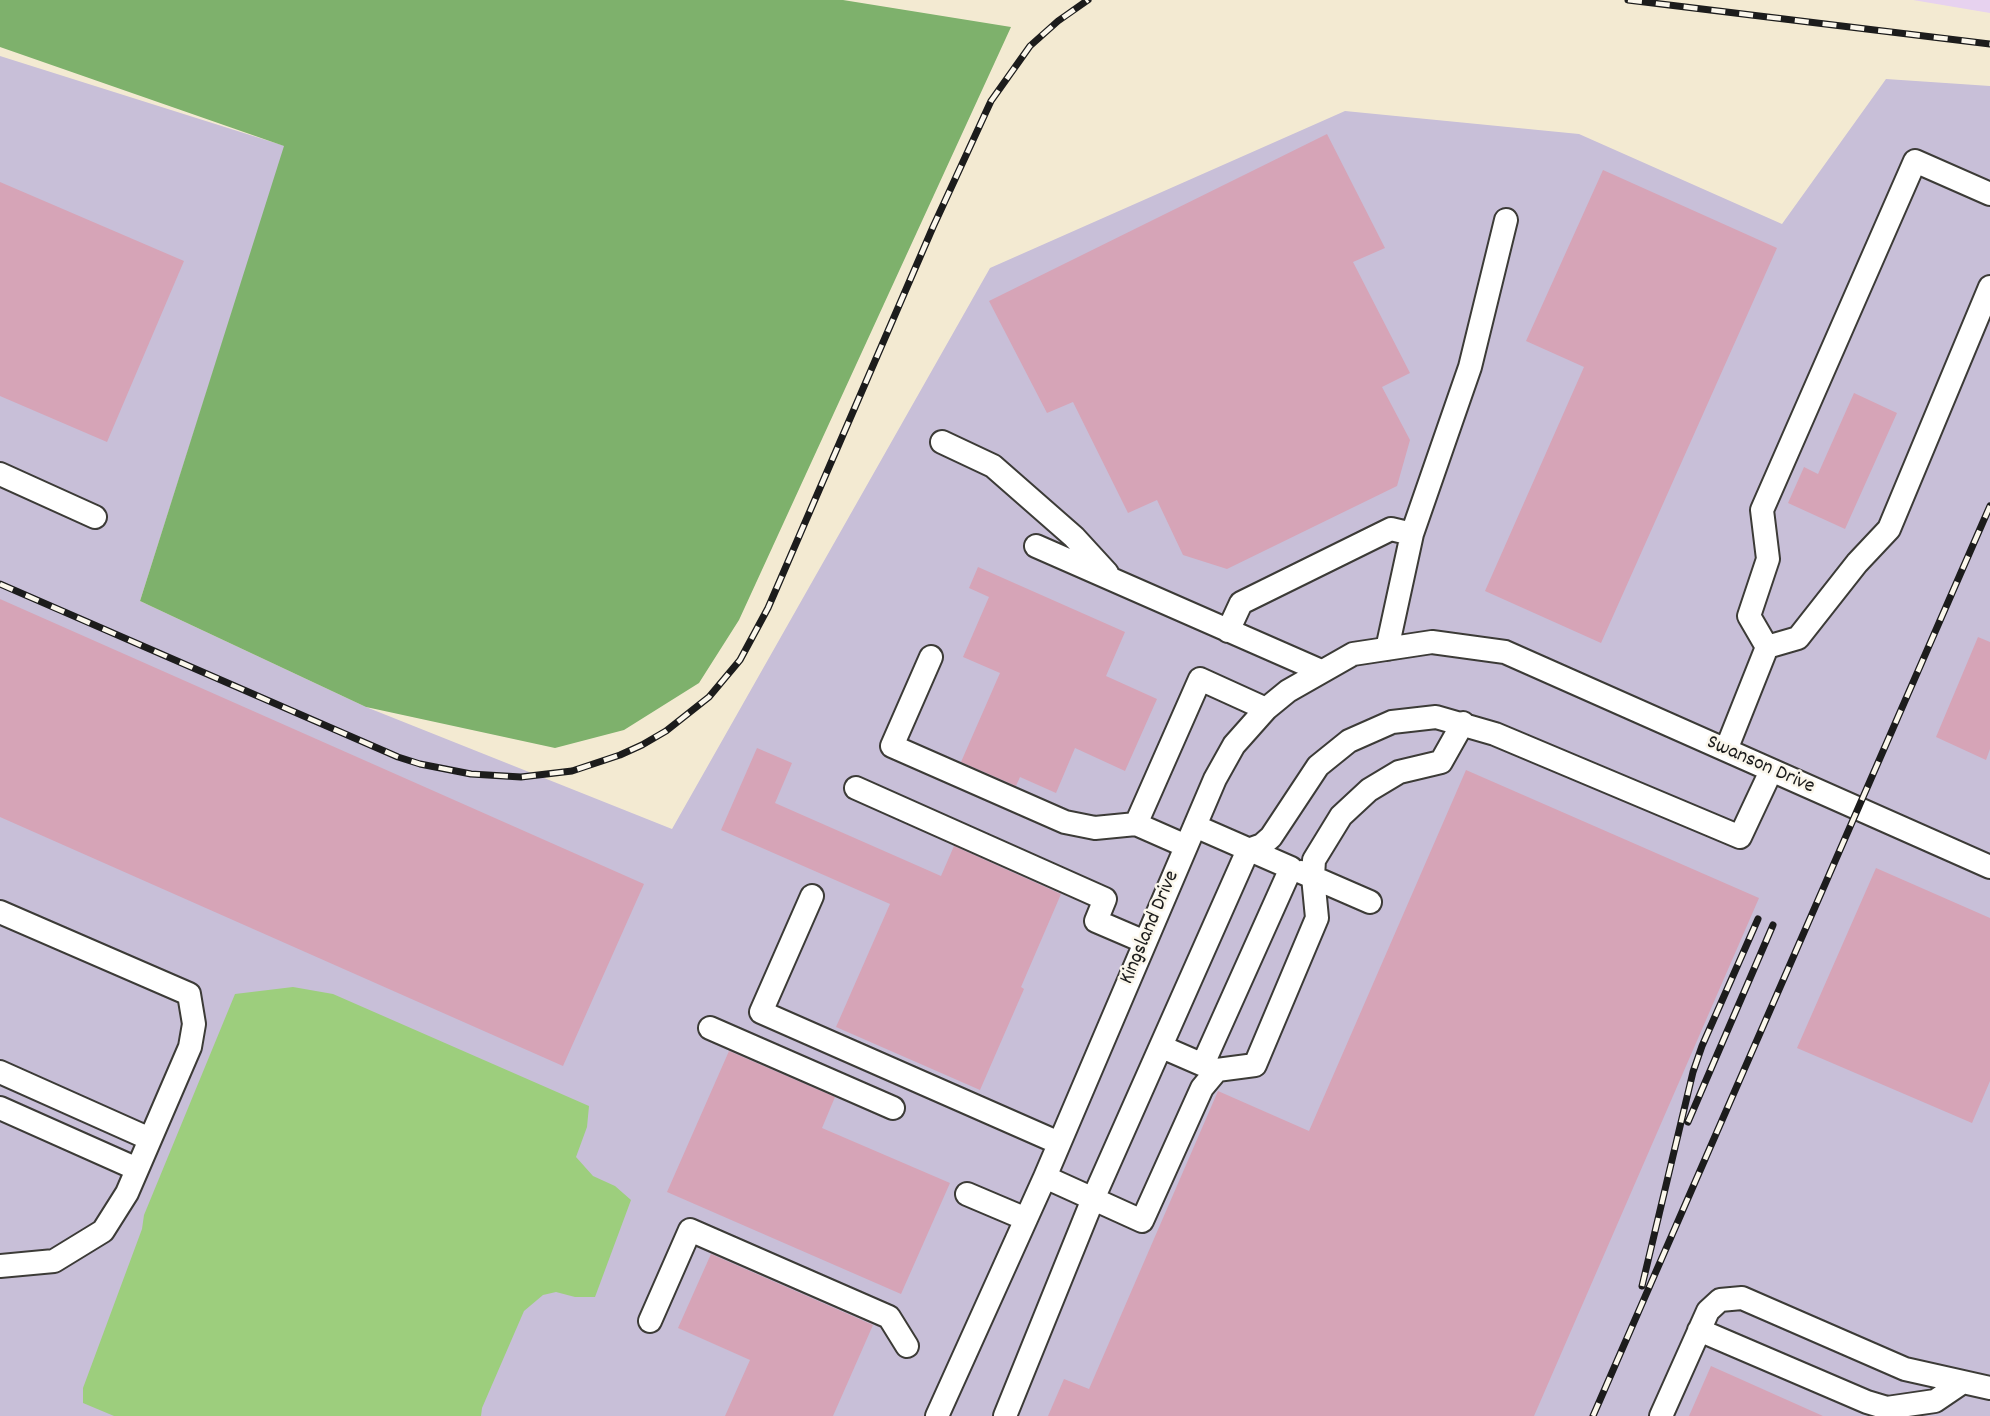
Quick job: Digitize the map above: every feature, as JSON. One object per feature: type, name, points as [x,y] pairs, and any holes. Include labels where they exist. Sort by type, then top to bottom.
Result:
[{"type":"street","points":[[1767,647],[1749,616],[1768,559],[1762,510],[1915,161],[1990,194]]},
{"type":"street","points":[[1387,649],[1412,534],[1470,368],[1506,220]]},
{"type":"street","points":[[1767,647],[1798,638],[1857,563],[1889,529],[1990,288]]},
{"type":"street","points":[[942,442],[993,466],[1074,537],[1114,581]]},
{"type":"street","points":[[0,474],[95,517]]},
{"type":"street","points":[[1228,631],[1242,603],[1391,529],[1412,534]]},
{"type":"street","points":[[1036,546],[1321,671]]},
{"type":"street","name":"Kingsland Drive","points":[[937,1416],[1045,1177],[1215,779],[1234,745],[1266,709],[1288,691],[1353,654],[1432,642],[1505,652],[1531,663]]},
{"type":"street","points":[[1726,750],[1767,647]]},
{"type":"street","points":[[931,657],[892,746],[1065,822],[1095,828],[1136,824],[1248,850],[1370,902]]},
{"type":"street","name":"Swanson Drive","points":[[1531,663],[1990,867]]},
{"type":"street","points":[[1136,824],[1200,679],[1266,709]]},
{"type":"street","points":[[1248,850],[1262,846],[1271,837],[1318,766],[1349,741],[1392,722],[1436,717],[1463,723],[1496,734],[1740,837],[1772,771]]},
{"type":"street","points":[[1162,1047],[1210,1067],[1255,1065],[1317,918],[1313,877],[1314,860],[1341,816],[1369,790],[1399,772],[1441,762],[1463,723]]},
{"type":"street","points":[[856,788],[1105,899],[1096,921],[1145,942]]},
{"type":"street","points":[[1005,1416],[1093,1199],[1248,850]]},
{"type":"street","points":[[1045,1177],[1142,1221],[1202,1088],[1291,868]]},
{"type":"street","points":[[812,896],[761,1012],[1059,1143]]},
{"type":"street","points":[[0,912],[189,994],[194,1024],[190,1047],[127,1193],[103,1231],[54,1261],[0,1266]]},
{"type":"street","points":[[710,1028],[893,1108]]},
{"type":"street","points":[[0,1072],[150,1139]]},
{"type":"street","points":[[0,1108],[137,1169]]},
{"type":"street","points":[[967,1194],[1026,1219]]},
{"type":"street","points":[[650,1321],[690,1230],[889,1317],[906,1346]]},
{"type":"street","points":[[1661,1416],[1708,1311],[1720,1300],[1742,1298],[1905,1369],[1990,1388]]},
{"type":"street","points":[[1699,1330],[1867,1402],[1887,1408],[1935,1401],[1963,1382]]},
{"type":"shaded area","points":[[1913,0],[1990,0],[1990,13]]},
{"type":"shaded area","points":[[0,56],[285,146],[140,601],[366,707],[672,829],[990,268],[1345,111],[1579,134],[1782,224],[1886,79],[1990,86],[1990,1416],[0,1416]]},
{"type":"green space","points":[[0,0],[843,0],[1011,27],[739,620],[699,683],[624,730],[555,748],[366,707],[140,601],[284,146],[0,47]]},
{"type":"green space","points":[[293,987],[333,994],[589,1106],[587,1127],[576,1157],[593,1176],[615,1186],[631,1200],[595,1297],[575,1297],[556,1292],[543,1295],[524,1311],[482,1408],[481,1416],[114,1416],[83,1403],[83,1388],[142,1229],[144,1215],[235,994]]},
{"type":"building","points":[[1327,134],[1385,248],[1353,262],[1410,373],[1382,387],[1410,440],[1397,486],[1227,569],[1183,555],[1157,500],[1128,513],[1073,402],[1047,413],[989,301]]},
{"type":"building","points":[[1603,170],[1777,248],[1601,643],[1485,591],[1584,367],[1526,341]]},
{"type":"building","points":[[0,182],[184,261],[107,442],[0,396]]},
{"type":"building","points":[[1854,393],[1897,413],[1845,529],[1788,503],[1804,467],[1818,474]]},
{"type":"building","points":[[978,567],[1125,632],[1106,676],[1157,699],[1125,771],[1075,748],[1056,793],[1020,777],[1016,786],[961,762],[1000,673],[963,657],[989,597],[969,588]]},
{"type":"building","points":[[0,599],[644,884],[563,1066],[0,817]]},
{"type":"building","points":[[1978,637],[1990,642],[1990,749],[1986,760],[1936,737]]},
{"type":"building","points":[[757,748],[792,763],[775,803],[941,876],[954,846],[1061,894],[1021,987],[1024,989],[980,1090],[836,1027],[890,904],[721,830]]},
{"type":"building","points":[[1466,770],[1759,898],[1534,1416],[1048,1416],[1064,1379],[1089,1389],[1218,1091],[1309,1131]]},
{"type":"building","points":[[1876,868],[1990,918],[1990,1081],[1972,1123],[1797,1048]]},
{"type":"building","points":[[729,1051],[835,1097],[822,1128],[950,1183],[901,1294],[667,1192]]},
{"type":"building","points":[[711,1254],[873,1325],[833,1416],[725,1416],[750,1360],[678,1328]]},
{"type":"building","points":[[1711,1366],[1823,1416],[1689,1416]]},
{"type":"railway","points":[[0,584],[398,757],[420,764],[471,774],[521,777],[572,771],[642,745],[666,731],[709,697],[740,660],[768,608],[933,227],[991,101],[1030,46],[1058,21],[1088,0]]},
{"type":"railway","points":[[1628,0],[1990,44]]},
{"type":"railway","points":[[1593,1416],[1990,506]]},
{"type":"railway","points":[[1642,1286],[1693,1072],[1702,1046],[1758,919]]},
{"type":"railway","points":[[1688,1122],[1773,925]]}]
